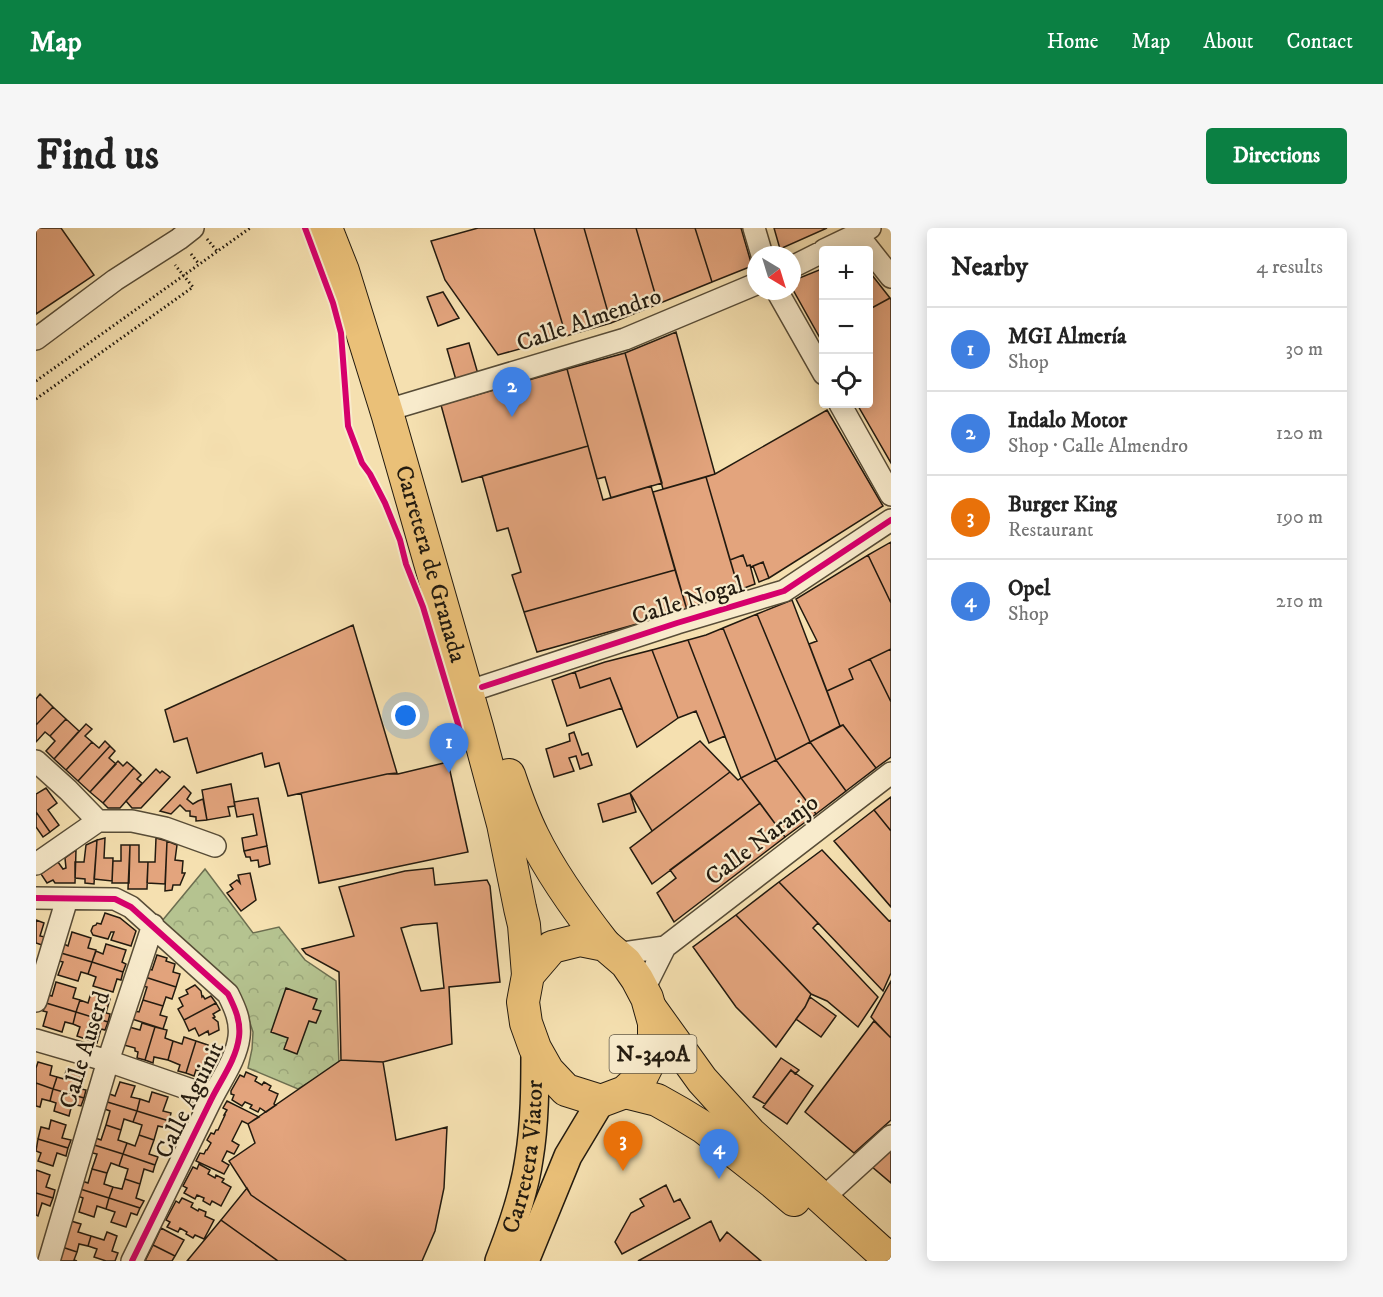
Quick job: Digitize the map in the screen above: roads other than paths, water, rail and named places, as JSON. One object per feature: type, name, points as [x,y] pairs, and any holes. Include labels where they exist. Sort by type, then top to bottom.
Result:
[{"type":"highway","name":"Carretera de Granada","points":[[326,228],[343,271],[388,416],[477,727],[503,824],[524,925],[528,975]]},
{"type":"highway","name":"Carretera de Granada","points":[[339,228],[401,406],[454,599],[519,805],[532,836],[547,861],[610,950]]},
{"type":"highway","points":[[528,975],[552,947],[580,940],[610,950]]},
{"type":"highway","name":"N-340A","points":[[610,950],[626,963],[638,979],[654,1023],[654,1052],[642,1076],[613,1097]]},
{"type":"highway","name":"N-340A","points":[[528,975],[523,1002],[526,1023],[534,1048],[548,1071],[566,1090],[613,1097],[657,1100],[680,1113],[703,1127],[774,1184],[863,1261]]},
{"type":"highway","name":"N-340A","points":[[647,999],[702,1080],[750,1133],[880,1251],[891,1258]]},
{"type":"main road","name":"Carretera Viator","points":[[499,1261],[514,1222],[529,1158],[535,1085],[534,1048]]},
{"type":"main road","name":"Carretera Viator","points":[[525,1261],[568,1156],[613,1097]]},
{"type":"street","points":[[36,339],[115,280],[193,228]]},
{"type":"street","points":[[754,228],[759,246]]},
{"type":"street","points":[[834,246],[863,231],[891,277]]},
{"type":"street","points":[[801,262],[819,254]]},
{"type":"street","name":"Calle Almendro","points":[[401,406],[625,339],[747,288]]},
{"type":"street","points":[[782,300],[819,365]]},
{"type":"street","points":[[842,408],[891,495]]},
{"type":"street","name":"Calle Nogal","points":[[482,687],[677,622],[784,591],[891,520]]},
{"type":"street","points":[[36,761],[98,821]]},
{"type":"street","name":"Calle Naranjo","points":[[647,999],[665,947],[891,773]]},
{"type":"street","points":[[36,864],[98,821],[132,821],[165,828],[215,846]]},
{"type":"street","name":"Calle Aguinit","points":[[36,898],[115,899],[131,907],[228,994],[240,1024],[238,1040],[229,1068],[212,1097],[132,1261]]},
{"type":"street","points":[[36,1001],[67,899]]},
{"type":"street","name":"Calle Auserd","points":[[49,1261],[108,1061],[153,925]]},
{"type":"street","name":"Calle Naranjo","points":[[610,950],[665,947]]},
{"type":"street","points":[[36,1040],[108,1061],[212,1097]]},
{"type":"street","points":[[822,1199],[891,1136]]},
{"type":"place","name":"Indalo Motor","points":[[512,417]]},
{"type":"place","name":"MGI Almería","points":[[449,773]]},
{"type":"place","name":"Burger King","points":[[623,1171]]},
{"type":"place","name":"Opel","points":[[719,1179]]}]
